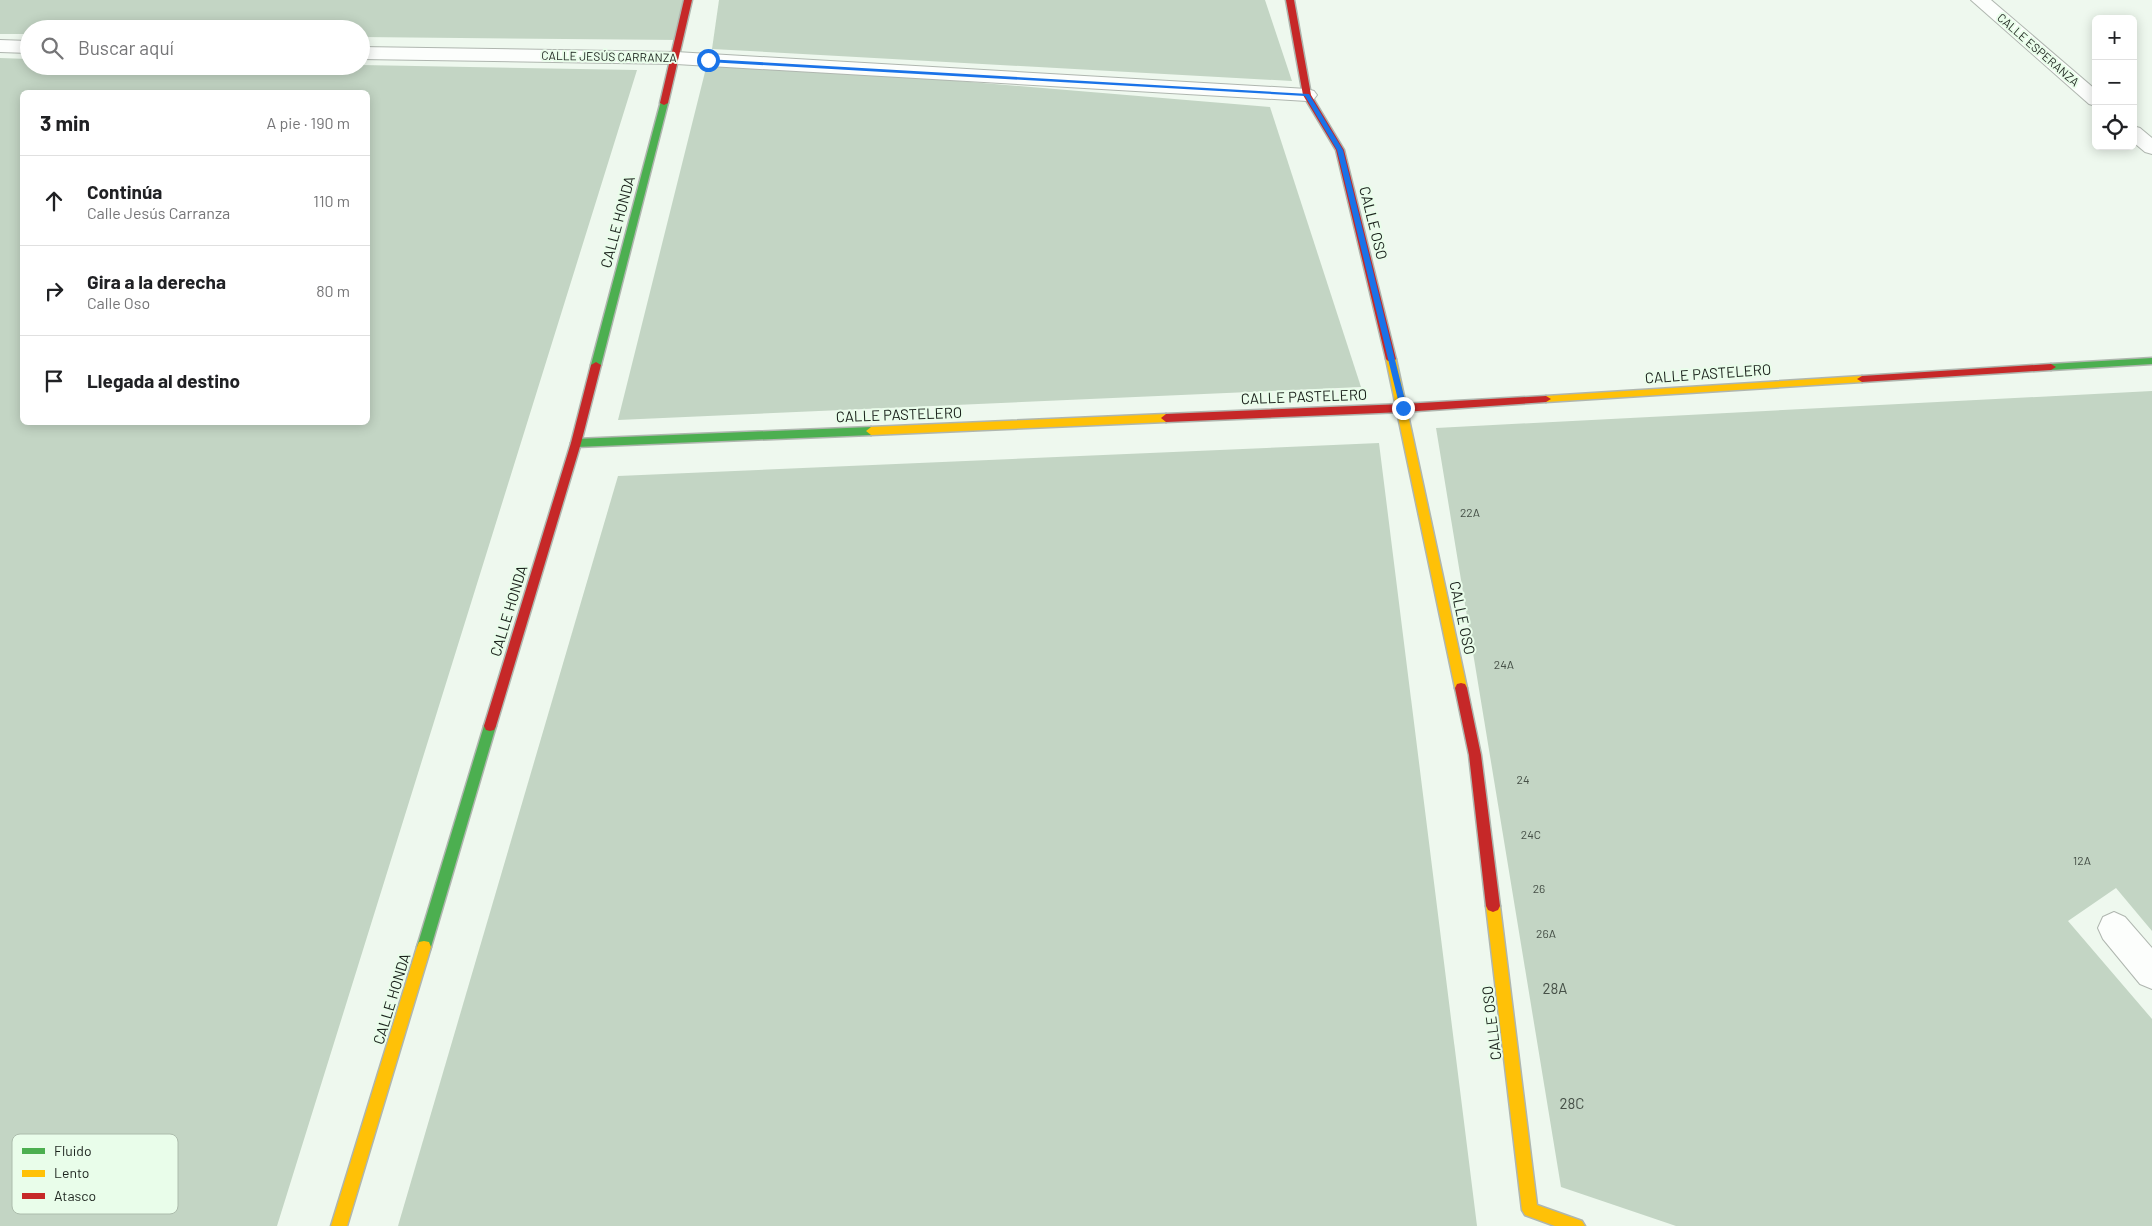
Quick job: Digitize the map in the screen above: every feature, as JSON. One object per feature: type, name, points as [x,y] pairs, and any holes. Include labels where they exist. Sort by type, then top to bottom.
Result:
[{"type":"street","name":"CALLE HONDA","points":[[339,1226],[576,443],[676,58],[688,0]]},
{"type":"street","name":"CALLE OSO","points":[[1290,0],[1307,95],[1340,150],[1403,408],[1475,755],[1530,1210],[1576,1226]]},
{"type":"street","name":"CALLE ESPERANZA","points":[[1980,0],[2092,97]]},
{"type":"street","points":[[0,46],[20,47]]},
{"type":"street","name":"CALLE JESÚS CARRANZA","points":[[370,53],[676,58],[1307,95]]},
{"type":"street","points":[[2137,135],[2152,148]]},
{"type":"street","name":"CALLE PASTELERO","points":[[576,443],[1403,408],[2152,361]]},
{"type":"street","points":[[2114,928],[2152,973]]},
{"type":"building","points":[[0,0],[688,0],[680,40],[370,37],[370,20],[20,20],[20,34],[0,34]]},
{"type":"building","points":[[719,0],[1265,0],[1292,81],[712,49]]},
{"type":"building","points":[[0,58],[20,59],[20,75],[370,75],[370,65],[637,70],[277,1226],[0,1226]]},
{"type":"building","points":[[708,60],[1270,107],[1361,387],[618,420]]},
{"type":"building","points":[[2152,391],[2152,931],[2116,888],[2068,921],[2152,1019],[2152,1226],[1676,1226],[1561,1187],[1436,428]]},
{"type":"building","points":[[1379,443],[1477,1226],[398,1226],[618,476]]},
{"type":"traffic: fast","points":[[596,365],[664,103]]},
{"type":"traffic: fast","points":[[2051,367],[2152,361]]},
{"type":"traffic: fast","points":[[576,443],[871,431]]},
{"type":"traffic: fast","points":[[424,947],[490,726]]},
{"type":"traffic: slow","points":[[1391,359],[1461,688]]},
{"type":"traffic: slow","points":[[1546,399],[1862,379]]},
{"type":"traffic: slow","points":[[871,431],[1166,418]]},
{"type":"traffic: slow","points":[[1493,906],[1530,1210],[1577,1226]]},
{"type":"traffic: slow","points":[[339,1226],[424,947]]},
{"type":"traffic: jam","points":[[664,103],[688,0]]},
{"type":"traffic: jam","points":[[1290,0],[1307,95],[1340,150],[1391,359]]},
{"type":"traffic: jam","points":[[490,726],[576,443],[596,365]]},
{"type":"traffic: jam","points":[[1862,379],[2051,367]]},
{"type":"traffic: jam","points":[[1166,418],[1403,408],[1546,399]]},
{"type":"traffic: jam","points":[[1461,688],[1475,755],[1493,906]]},
{"type":"route","points":[[708,60],[1307,95],[1340,150],[1403,408]]}]
